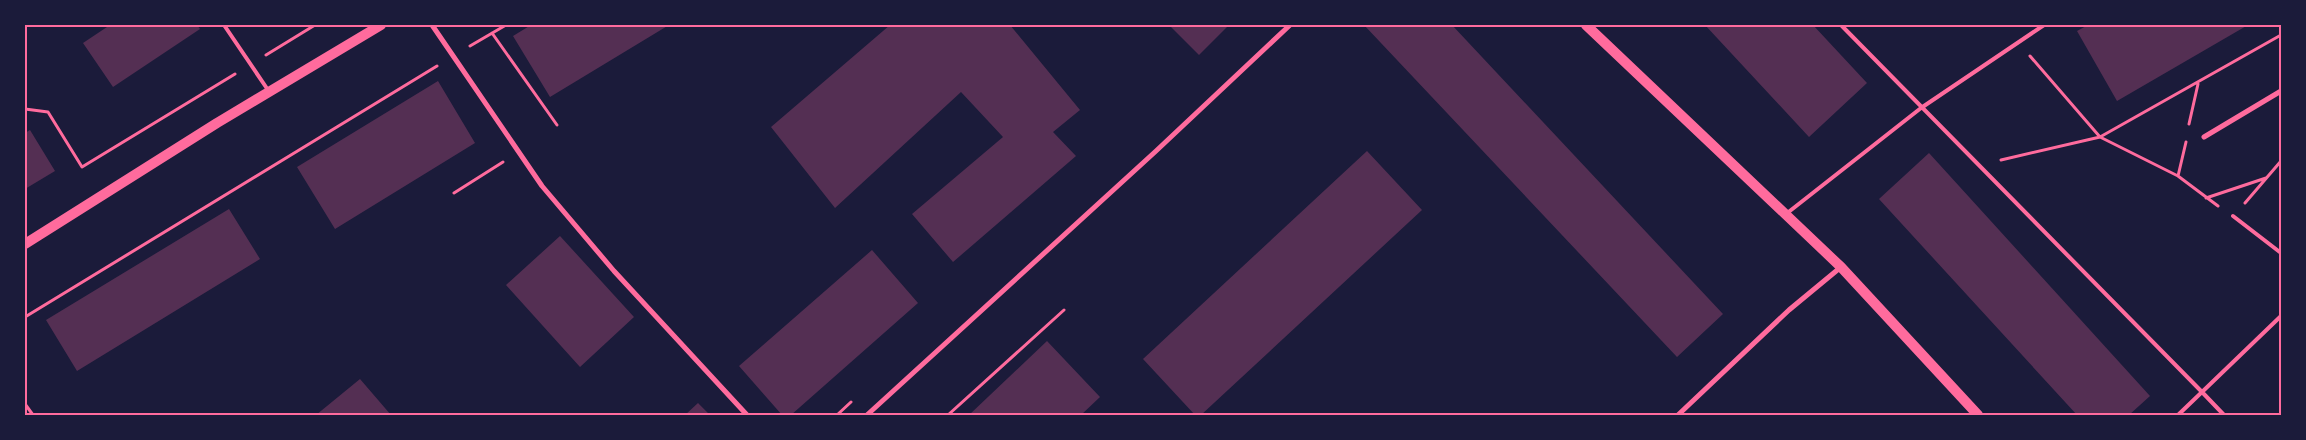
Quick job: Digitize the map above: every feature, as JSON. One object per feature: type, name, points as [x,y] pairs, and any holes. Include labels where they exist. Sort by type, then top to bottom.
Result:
[{"type":"main road","points":[[25,244],[107,191],[381,25]]},
{"type":"main road","points":[[1586,25],[1842,267],[1978,415]]},
{"type":"street","points":[[432,25],[542,186],[614,271],[747,415]]},
{"type":"street","points":[[867,415],[1156,151],[1290,25]]},
{"type":"street","points":[[2204,137],[2281,91]]},
{"type":"street","points":[[1678,415],[1789,310],[1842,267]]},
{"type":"lane","points":[[224,25],[269,92]]},
{"type":"lane","points":[[1841,25],[2224,415]]},
{"type":"lane","points":[[1786,214],[1921,108],[2044,25]]},
{"type":"lane","points":[[2233,216],[2281,253]]},
{"type":"lane","points":[[2178,415],[2281,316]]},
{"type":"path","points":[[25,109],[48,112],[82,167],[315,25]]},
{"type":"path","points":[[25,316],[506,25]]},
{"type":"path","points":[[492,33],[557,126]]},
{"type":"path","points":[[1978,166],[2100,137],[2281,35]]},
{"type":"path","points":[[2018,42],[2100,137],[2178,176],[2233,216],[2281,161]]},
{"type":"path","points":[[454,193],[518,152]]},
{"type":"path","points":[[2206,198],[2267,178]]},
{"type":"path","points":[[948,415],[1064,310]]},
{"type":"path","points":[[25,404],[32,415]]},
{"type":"building","points":[[110,25],[197,25],[200,29],[113,87],[83,43]]},
{"type":"building","points":[[531,25],[669,25],[550,97],[513,36]]},
{"type":"building","points":[[890,25],[1010,25],[1080,110],[1053,132],[1076,156],[953,262],[912,214],[1003,137],[961,92],[835,208],[771,127]]},
{"type":"building","points":[[1169,25],[1229,25],[1199,55]]},
{"type":"building","points":[[1364,25],[1452,25],[1723,314],[1677,357]]},
{"type":"building","points":[[1705,25],[1813,25],[1867,83],[1809,137]]},
{"type":"building","points":[[2088,25],[2248,25],[2117,101],[2077,31]]},
{"type":"building","points":[[438,81],[475,143],[335,229],[297,167]]},
{"type":"building","points":[[30,130],[55,171],[25,189],[25,133]]},
{"type":"building","points":[[1367,151],[1422,210],[1201,415],[1195,415],[1143,359]]},
{"type":"building","points":[[1929,153],[2150,396],[2129,415],[2077,415],[1879,199]]},
{"type":"building","points":[[229,209],[260,259],[77,371],[46,320]]},
{"type":"building","points":[[560,236],[634,317],[580,367],[506,285]]},
{"type":"building","points":[[872,250],[918,303],[791,415],[782,415],[739,366]]},
{"type":"building","points":[[1047,341],[1100,397],[1081,415],[969,415]]},
{"type":"building","points":[[360,379],[391,415],[316,415]]},
{"type":"building","points":[[698,403],[710,415],[685,415]]}]
